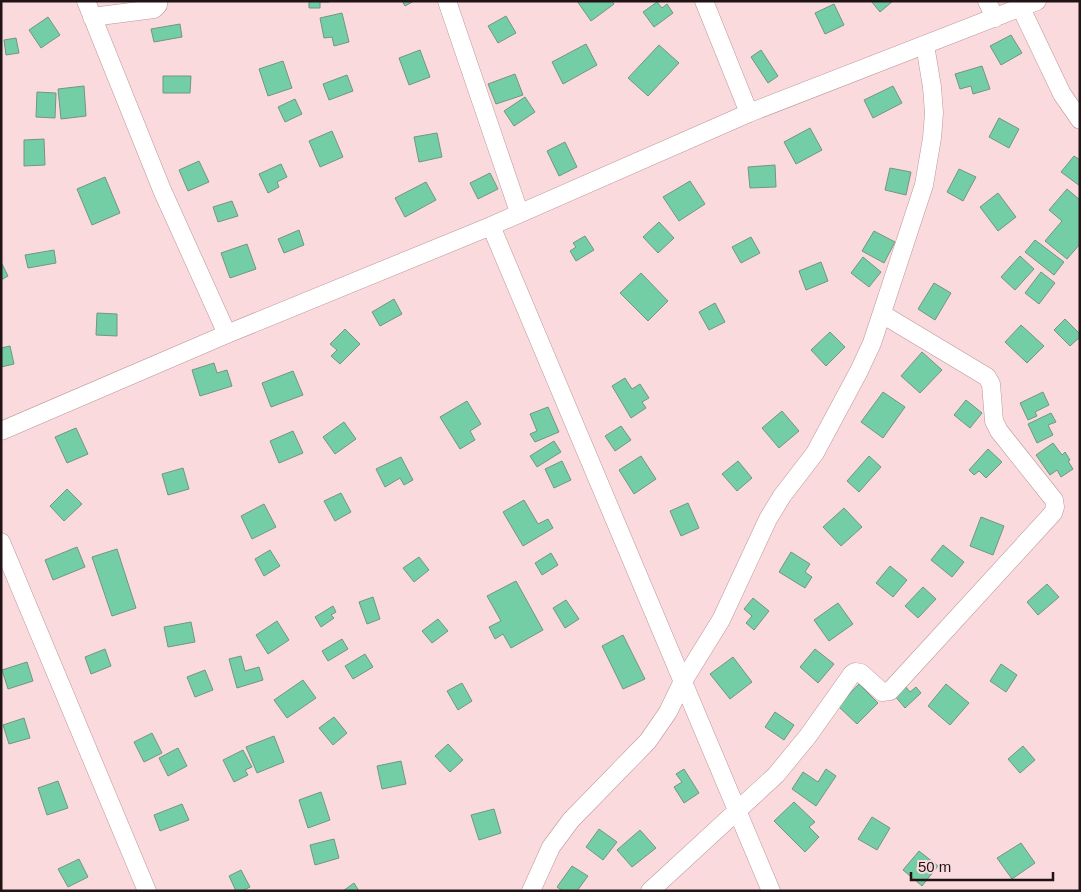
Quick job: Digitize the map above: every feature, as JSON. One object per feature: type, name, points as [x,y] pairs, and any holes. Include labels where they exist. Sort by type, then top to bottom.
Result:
[{"type":"street","points":[[158,1],[158,5],[154,9],[89,9],[162,190],[226,334]]},
{"type":"street","points":[[447,1],[519,212]]},
{"type":"street","points":[[704,1],[749,113]]},
{"type":"street","points":[[987,1],[995,18]]},
{"type":"street","points":[[1,431],[226,334],[490,226],[749,113],[1029,5],[1062,94],[1080,120]]},
{"type":"street","points":[[531,891],[551,847],[571,820],[648,741],[668,712],[682,683],[721,620],[768,519],[814,452],[846,398],[872,343],[924,185],[934,113],[925,45]]},
{"type":"street","points":[[490,226],[771,891]]},
{"type":"street","points":[[650,891],[765,787],[790,760],[852,674],[858,672],[882,692],[890,691],[1049,520],[1055,507],[1054,500],[999,431],[994,421],[992,384],[987,377],[882,314]]},
{"type":"street","points":[[1,542],[147,891]]},
{"type":"building","points":[[309,1],[329,2],[320,2],[320,8],[309,8]]},
{"type":"building","points":[[402,1],[414,1],[405,6]]},
{"type":"building","points":[[577,1],[612,1],[614,4],[591,21]]},
{"type":"building","points":[[871,1],[893,1],[880,12]]},
{"type":"building","points":[[657,2],[662,8],[667,4],[673,13],[654,27],[643,12]]},
{"type":"building","points":[[834,4],[844,25],[825,34],[815,13]]},
{"type":"building","points":[[342,13],[349,42],[334,46],[332,37],[324,38],[320,18]]},
{"type":"building","points":[[506,16],[516,33],[498,43],[488,26]]},
{"type":"building","points":[[48,17],[60,35],[41,48],[29,30]]},
{"type":"building","points":[[180,24],[182,37],[154,42],[151,29]]},
{"type":"building","points":[[1011,35],[1022,53],[1001,65],[990,46]]},
{"type":"building","points":[[16,38],[19,53],[6,55],[4,40]]},
{"type":"building","points":[[586,44],[597,65],[563,84],[552,62]]},
{"type":"building","points":[[659,45],[679,63],[648,96],[628,78]]},
{"type":"building","points":[[420,50],[430,77],[409,85],[399,58]]},
{"type":"building","points":[[761,50],[778,76],[768,83],[751,57]]},
{"type":"building","points":[[283,61],[292,88],[268,96],[259,69]]},
{"type":"building","points":[[982,66],[990,89],[973,94],[971,86],[960,89],[955,74]]},
{"type":"building","points":[[515,74],[523,95],[496,104],[488,84]]},
{"type":"building","points":[[347,75],[353,91],[329,100],[323,84]]},
{"type":"building","points":[[163,76],[191,76],[190,93],[163,93]]},
{"type":"building","points":[[84,86],[86,116],[61,119],[58,89]]},
{"type":"building","points":[[893,86],[902,103],[873,118],[864,100]]},
{"type":"building","points":[[37,92],[56,93],[55,118],[36,117]]},
{"type":"building","points":[[525,97],[535,112],[514,126],[504,111]]},
{"type":"building","points":[[295,99],[302,114],[285,122],[278,107]]},
{"type":"building","points":[[999,118],[1019,129],[1009,148],[989,137]]},
{"type":"building","points":[[810,128],[822,150],[796,164],[784,142]]},
{"type":"building","points":[[332,131],[343,157],[320,167],[309,141]]},
{"type":"building","points":[[437,133],[442,157],[419,162],[414,137]]},
{"type":"building","points":[[44,139],[45,165],[24,166],[24,140]]},
{"type":"building","points":[[565,142],[577,167],[559,176],[547,151]]},
{"type":"building","points":[[1074,156],[1080,160],[1080,186],[1061,172]]},
{"type":"building","points":[[199,161],[209,182],[188,191],[179,170]]},
{"type":"building","points":[[281,164],[287,177],[277,182],[279,187],[268,193],[259,174]]},
{"type":"building","points":[[775,165],[776,187],[750,188],[748,167]]},
{"type":"building","points":[[890,168],[911,172],[906,195],[885,190]]},
{"type":"building","points":[[959,169],[976,177],[963,201],[947,192]]},
{"type":"building","points":[[490,173],[498,189],[478,199],[470,183]]},
{"type":"building","points":[[105,177],[120,213],[92,225],[77,189]]},
{"type":"building","points":[[690,181],[705,204],[679,221],[663,197]]},
{"type":"building","points":[[426,182],[436,200],[405,217],[395,198]]},
{"type":"building","points":[[1067,189],[1080,200],[1080,244],[1067,259],[1045,241],[1062,221],[1049,210]]},
{"type":"building","points":[[998,193],[1016,217],[998,231],[980,207]]},
{"type":"building","points":[[232,201],[238,216],[218,222],[213,207]]},
{"type":"building","points":[[659,222],[674,238],[658,253],[643,237]]},
{"type":"building","points":[[299,230],[304,245],[284,253],[278,239]]},
{"type":"building","points":[[874,231],[895,242],[884,263],[862,251]]},
{"type":"building","points":[[585,236],[594,250],[576,261],[570,251],[576,247],[573,243]]},
{"type":"building","points":[[751,237],[760,253],[741,263],[732,247]]},
{"type":"building","points":[[1035,240],[1064,262],[1054,275],[1025,252]]},
{"type":"building","points":[[247,244],[256,269],[230,278],[221,253]]},
{"type":"building","points":[[54,250],[56,263],[28,268],[25,255]]},
{"type":"building","points":[[1020,256],[1034,269],[1015,290],[1001,277]]},
{"type":"building","points":[[863,257],[881,272],[869,287],[851,273]]},
{"type":"building","points":[[1,262],[8,276],[1,280]]},
{"type":"building","points":[[821,262],[828,281],[806,290],[799,271]]},
{"type":"building","points":[[1041,272],[1055,283],[1039,304],[1025,293]]},
{"type":"building","points":[[641,273],[668,301],[648,321],[620,293]]},
{"type":"building","points":[[934,283],[951,293],[935,320],[918,309]]},
{"type":"building","points":[[394,299],[402,314],[380,326],[372,312]]},
{"type":"building","points":[[715,303],[725,322],[709,330],[699,312]]},
{"type":"building","points":[[97,313],[117,314],[117,336],[96,335]]},
{"type":"building","points":[[1065,319],[1080,334],[1080,337],[1070,346],[1054,330]]},
{"type":"building","points":[[1021,325],[1044,346],[1027,363],[1005,342]]},
{"type":"building","points":[[345,329],[360,344],[340,364],[331,356],[337,350],[330,344]]},
{"type":"building","points":[[830,332],[845,347],[826,366],[811,350]]},
{"type":"building","points":[[10,346],[14,364],[1,367],[1,348]]},
{"type":"building","points":[[922,352],[942,370],[920,393],[901,376]]},
{"type":"building","points":[[214,363],[217,373],[227,370],[232,386],[200,396],[192,370]]},
{"type":"building","points":[[293,371],[303,395],[271,407],[262,383]]},
{"type":"building","points":[[625,378],[632,389],[640,384],[649,398],[642,402],[646,408],[631,418],[612,386]]},
{"type":"building","points":[[883,392],[905,407],[883,438],[861,422]]},
{"type":"building","points":[[1043,392],[1049,405],[1035,412],[1037,416],[1028,420],[1020,403]]},
{"type":"building","points":[[966,400],[982,413],[970,428],[954,415]]},
{"type":"building","points":[[467,401],[481,424],[470,431],[475,440],[460,449],[440,417]]},
{"type":"building","points":[[548,407],[559,432],[535,442],[530,434],[537,431],[530,414]]},
{"type":"building","points":[[782,411],[799,431],[779,448],[762,428]]},
{"type":"building","points":[[1051,413],[1056,422],[1048,425],[1053,435],[1037,443],[1028,424]]},
{"type":"building","points":[[344,422],[356,439],[335,454],[323,437]]},
{"type":"building","points":[[621,426],[631,440],[615,451],[605,436]]},
{"type":"building","points":[[76,428],[88,454],[67,463],[55,437]]},
{"type":"building","points":[[293,431],[303,453],[279,463],[270,441]]},
{"type":"building","points":[[554,441],[561,452],[537,467],[530,456]]},
{"type":"building","points":[[1053,443],[1062,455],[1065,452],[1073,469],[1061,477],[1057,470],[1050,475],[1036,455]]},
{"type":"building","points":[[988,449],[1002,462],[986,478],[979,471],[974,475],[969,470]]},
{"type":"building","points":[[641,456],[656,479],[634,494],[619,470]]},
{"type":"building","points":[[869,456],[881,467],[859,492],[847,481]]},
{"type":"building","points":[[401,457],[413,480],[404,485],[400,478],[385,487],[376,469]]},
{"type":"building","points":[[562,461],[571,480],[554,488],[545,469]]},
{"type":"building","points":[[738,461],[752,478],[737,491],[722,474]]},
{"type":"building","points":[[183,468],[189,489],[168,495],[162,474]]},
{"type":"building","points":[[67,489],[82,504],[64,521],[50,506]]},
{"type":"building","points":[[341,493],[351,512],[335,521],[324,501]]},
{"type":"building","points":[[524,500],[538,524],[548,519],[553,528],[523,546],[503,512]]},
{"type":"building","points":[[688,503],[699,528],[681,536],[670,511]]},
{"type":"building","points":[[264,504],[276,527],[252,539],[241,516]]},
{"type":"building","points":[[844,508],[862,527],[841,546],[823,527]]},
{"type":"building","points":[[981,517],[1004,526],[993,555],[970,546]]},
{"type":"building","points":[[943,545],[964,562],[952,577],[931,560]]},
{"type":"building","points":[[77,547],[85,567],[53,580],[45,560]]},
{"type":"building","points":[[117,549],[136,608],[112,616],[92,557]]},
{"type":"building","points":[[270,550],[280,566],[264,576],[255,559]]},
{"type":"building","points":[[791,552],[810,564],[805,572],[812,577],[805,588],[779,572]]},
{"type":"building","points":[[551,553],[558,565],[542,575],[535,563]]},
{"type":"building","points":[[419,557],[429,570],[414,582],[403,568]]},
{"type":"building","points":[[890,566],[907,580],[893,597],[876,583]]},
{"type":"building","points":[[516,581],[543,630],[511,648],[503,634],[495,639],[489,627],[501,621],[487,596]]},
{"type":"building","points":[[1047,584],[1059,597],[1038,615],[1027,602]]},
{"type":"building","points":[[923,587],[936,599],[918,618],[905,606]]},
{"type":"building","points":[[373,597],[380,619],[367,624],[359,602]]},
{"type":"building","points":[[753,598],[769,611],[754,630],[746,623],[752,616],[744,609]]},
{"type":"building","points":[[566,600],[579,619],[565,628],[553,608]]},
{"type":"building","points":[[838,603],[853,624],[829,641],[814,620]]},
{"type":"building","points":[[333,606],[336,612],[331,615],[334,618],[321,627],[315,617]]},
{"type":"building","points":[[438,619],[448,631],[432,643],[422,631]]},
{"type":"building","points":[[277,621],[289,640],[268,654],[256,635]]},
{"type":"building","points":[[191,622],[195,642],[168,647],[164,627]]},
{"type":"building","points":[[623,635],[645,679],[623,689],[602,646]]},
{"type":"building","points":[[342,639],[348,649],[328,661],[322,651]]},
{"type":"building","points":[[105,649],[111,666],[91,674],[85,657]]},
{"type":"building","points":[[815,649],[834,664],[818,683],[800,667]]},
{"type":"building","points":[[365,654],[373,667],[353,679],[345,666]]},
{"type":"building","points":[[241,656],[245,671],[259,667],[263,680],[237,688],[229,659]]},
{"type":"building","points":[[733,657],[752,682],[730,699],[710,674]]},
{"type":"building","points":[[27,662],[33,681],[8,689],[2,670]]},
{"type":"building","points":[[1001,664],[1017,675],[1006,692],[990,681]]},
{"type":"building","points":[[205,670],[213,690],[195,697],[187,677]]},
{"type":"building","points":[[303,680],[316,698],[287,718],[274,700]]},
{"type":"building","points":[[462,683],[472,701],[458,710],[447,691]]},
{"type":"building","points":[[859,684],[878,703],[857,724],[838,706]]},
{"type":"building","points":[[946,684],[969,703],[950,725],[928,706]]},
{"type":"building","points":[[905,686],[910,692],[916,687],[921,693],[905,708],[894,695]]},
{"type":"building","points":[[775,712],[794,725],[784,740],[765,727]]},
{"type":"building","points":[[334,717],[347,733],[333,745],[319,728]]},
{"type":"building","points":[[24,718],[30,738],[9,744],[3,725]]},
{"type":"building","points":[[152,733],[162,753],[144,762],[134,742]]},
{"type":"building","points":[[274,736],[284,762],[257,773],[246,747]]},
{"type":"building","points":[[448,744],[463,760],[450,772],[435,756]]},
{"type":"building","points":[[1023,746],[1035,760],[1020,773],[1008,759]]},
{"type":"building","points":[[178,748],[187,766],[168,776],[159,758]]},
{"type":"building","points":[[243,750],[252,767],[245,770],[248,775],[234,782],[223,760]]},
{"type":"building","points":[[401,761],[406,784],[382,789],[377,766]]},
{"type":"building","points":[[684,769],[699,793],[684,803],[674,787],[682,782],[676,774]]},
{"type":"building","points":[[826,769],[836,776],[816,806],[792,789],[803,772],[818,782]]},
{"type":"building","points":[[58,781],[68,808],[47,815],[38,788]]},
{"type":"building","points":[[321,792],[330,820],[308,828],[299,800]]},
{"type":"building","points":[[794,802],[815,822],[809,827],[819,837],[805,852],[774,821]]},
{"type":"building","points":[[182,804],[189,820],[160,831],[154,815]]},
{"type":"building","points":[[494,809],[501,833],[479,840],[471,815]]},
{"type":"building","points":[[872,817],[890,828],[877,850],[858,839]]},
{"type":"building","points":[[599,829],[617,842],[603,860],[586,847]]},
{"type":"building","points":[[640,830],[656,848],[632,867],[617,850]]},
{"type":"building","points":[[334,839],[339,858],[315,865],[310,845]]},
{"type":"building","points":[[1021,843],[1035,863],[1012,879],[997,858]]},
{"type":"building","points":[[919,851],[938,866],[922,886],[903,870]]},
{"type":"building","points":[[79,859],[88,877],[68,887],[58,869]]},
{"type":"building","points":[[572,866],[588,876],[577,891],[563,891],[557,887]]},
{"type":"building","points":[[241,870],[250,887],[242,891],[236,891],[229,876]]},
{"type":"building","points":[[354,883],[359,891],[343,891]]}]
